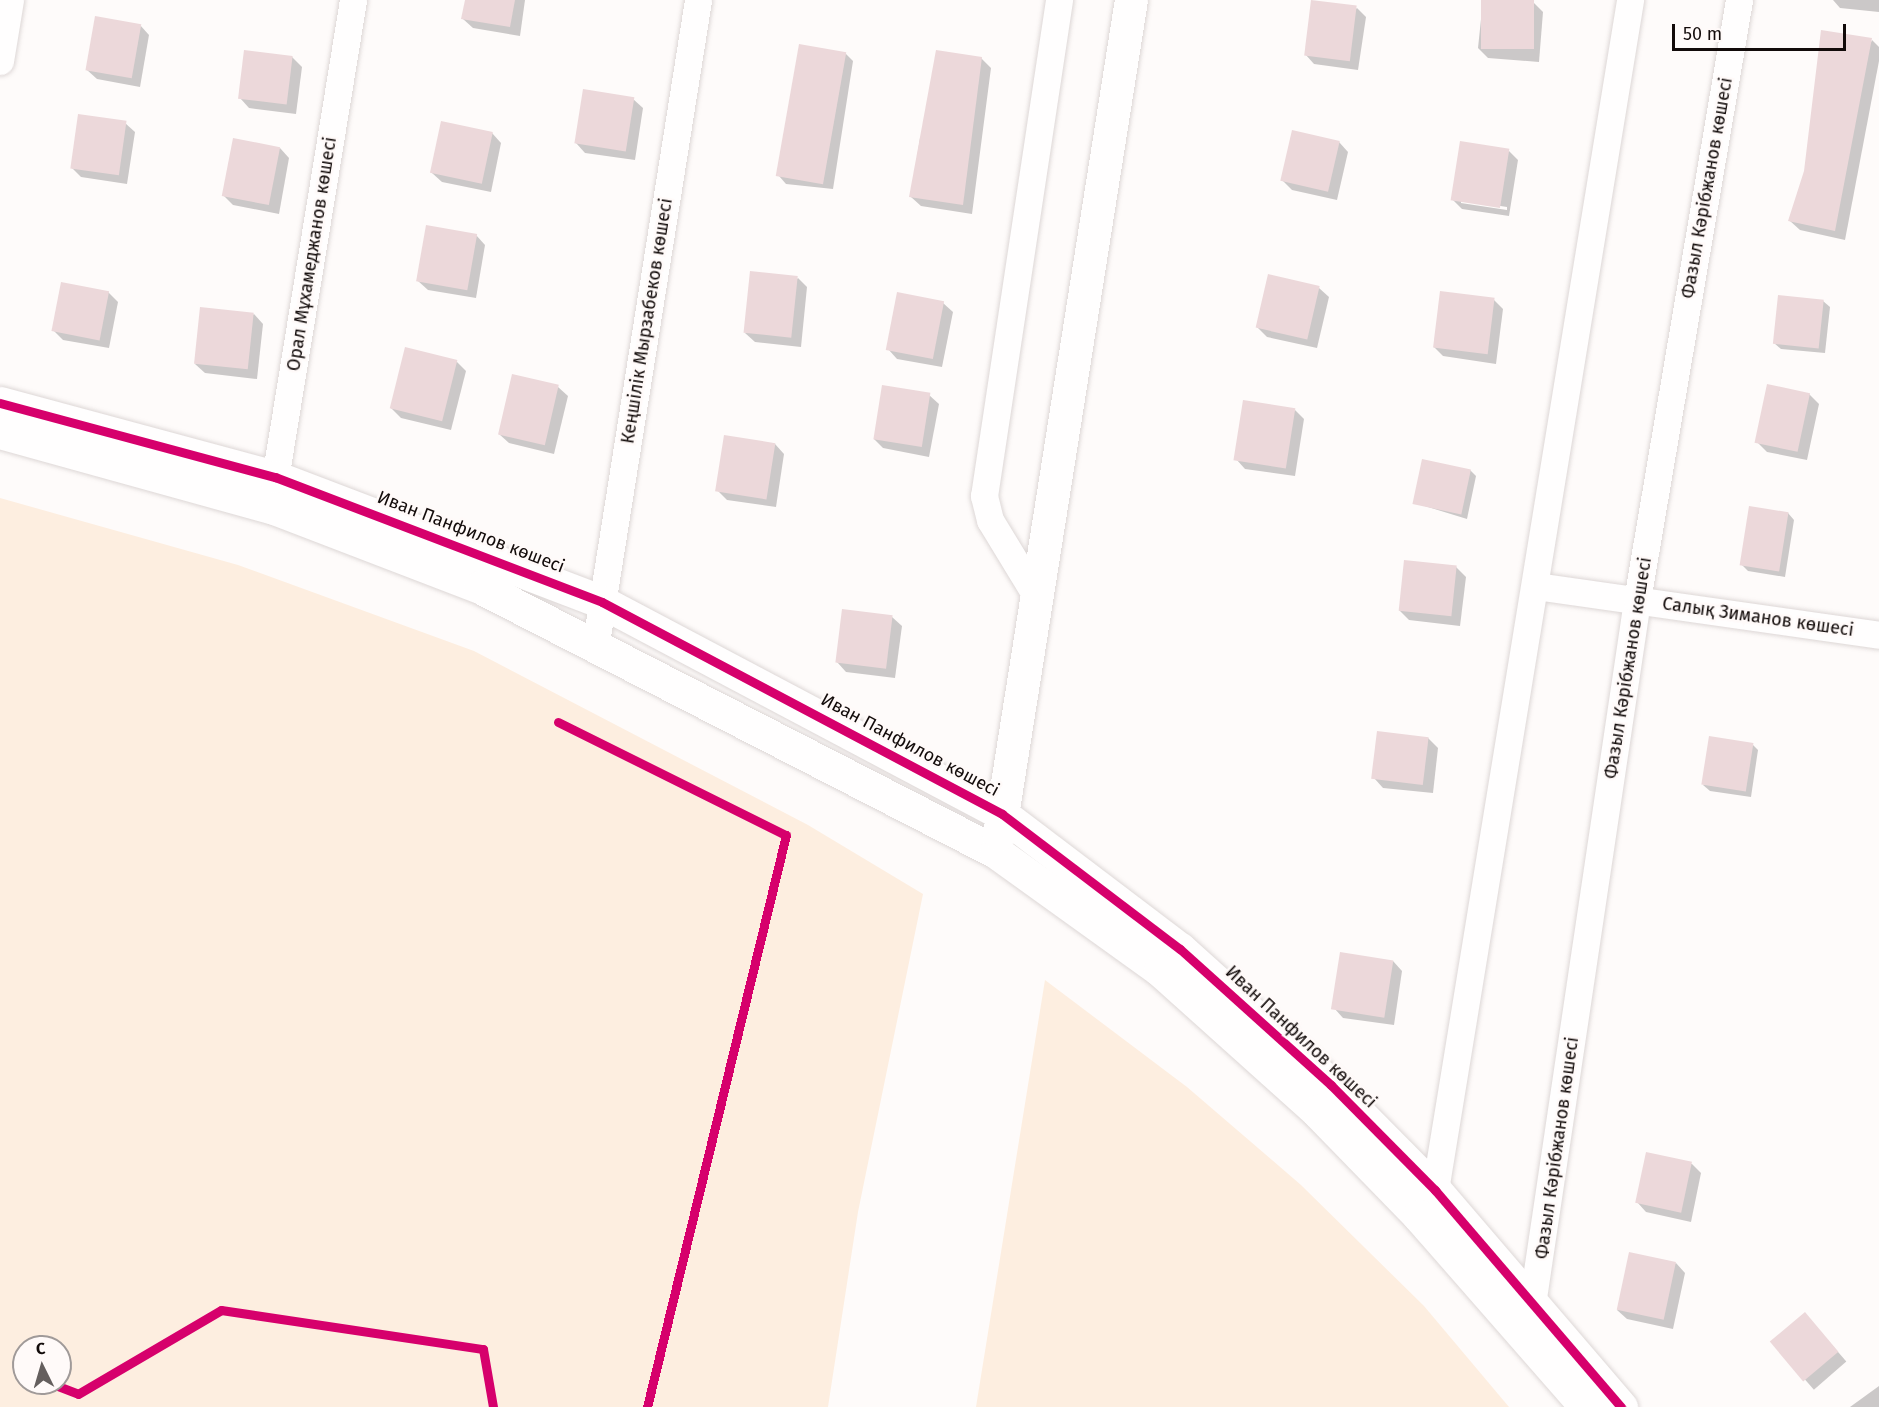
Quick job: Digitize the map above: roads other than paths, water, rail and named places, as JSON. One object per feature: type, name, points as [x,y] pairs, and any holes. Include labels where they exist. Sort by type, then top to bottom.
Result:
[{"type":"street","points":[[0,61],[10,0]]},
{"type":"street","name":"Орал Мұхамеджанов көшесі","points":[[273,492],[353,0]]},
{"type":"street","name":"Кеңшілік Мырзабеков көшесі","points":[[596,642],[698,0]]},
{"type":"street","points":[[1038,599],[990,520],[984,496],[1059,0]]},
{"type":"street","points":[[996,852],[1038,599],[1131,0]]},
{"type":"street","points":[[1427,1203],[1536,586],[1630,0]]},
{"type":"street","name":"Фазыл Кәрібжанов көшесі","points":[[1528,1323],[1637,600],[1739,0]]},
{"type":"street","name":"Иван Панфилов көшесі","points":[[0,403],[602,602],[1002,814],[1180,949],[1331,1084],[1528,1323],[1586,1407]]},
{"type":"street","name":"Иван Панфилов көшесі","points":[[0,432],[273,492],[596,642],[996,852],[1160,970],[1317,1110],[1427,1203]]},
{"type":"street","name":"Салық Зиманов көшесі","points":[[1536,586],[1879,635]]},
{"type":"street","name":"Иван Панфилов көшесі","points":[[1528,1323],[1621,1407]]}]
